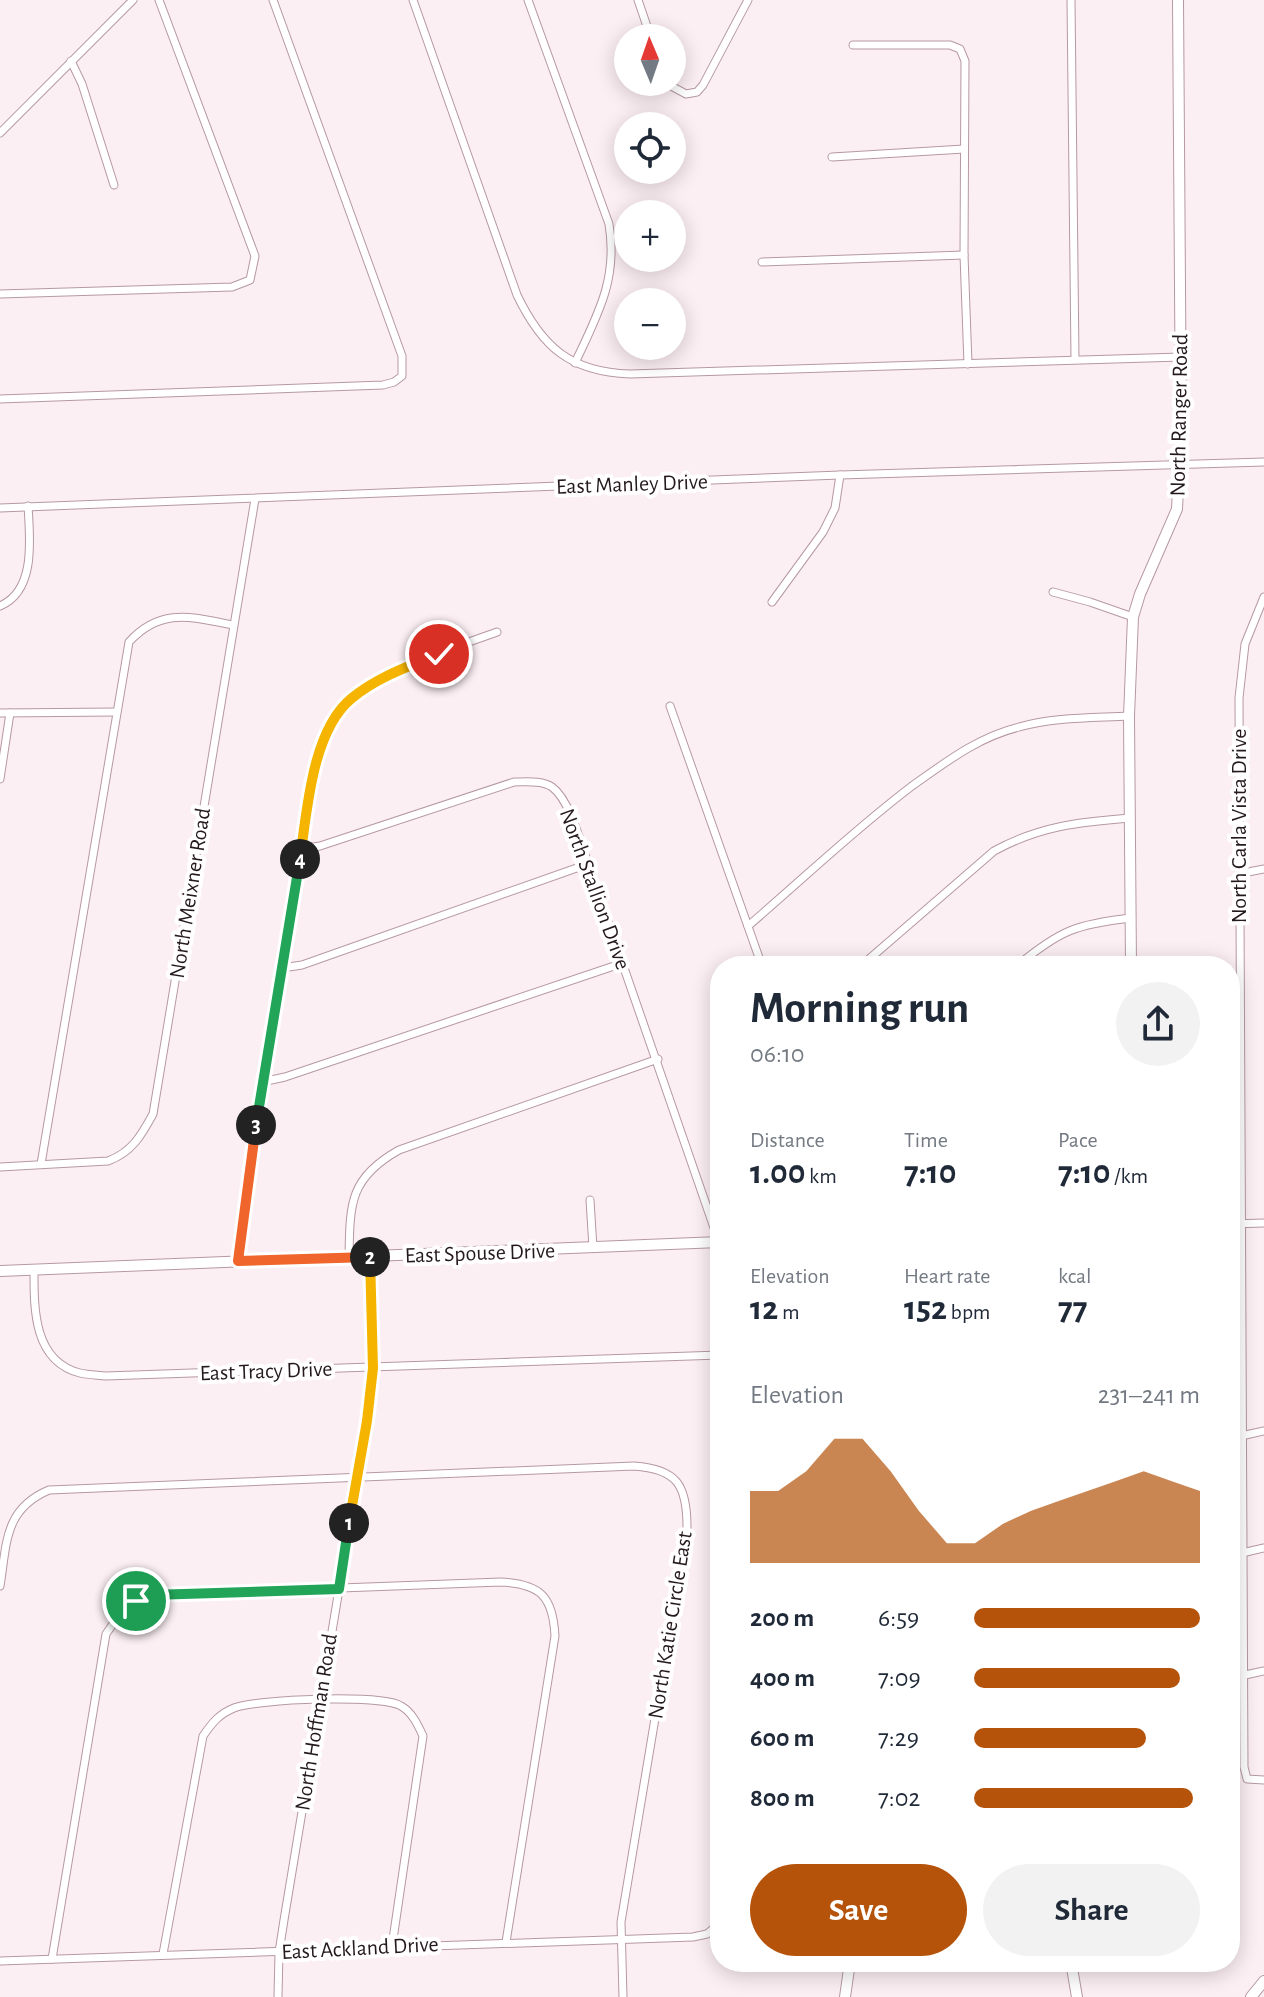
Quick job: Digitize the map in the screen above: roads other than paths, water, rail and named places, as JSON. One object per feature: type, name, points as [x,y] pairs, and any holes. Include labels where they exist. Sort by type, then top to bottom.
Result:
[{"type":"street","points":[[0,133],[133,0]]},
{"type":"street","points":[[0,294],[232,287],[250,280],[255,256],[159,0]]},
{"type":"street","points":[[0,399],[383,385],[402,376],[402,356],[273,0]]},
{"type":"street","points":[[413,0],[517,295],[537,332],[553,349],[575,363],[601,373],[630,374],[1181,357]]},
{"type":"street","points":[[528,0],[609,224],[613,251],[608,287],[575,363]]},
{"type":"street","points":[[638,0],[646,24]]},
{"type":"street","points":[[686,94],[697,92],[703,85],[748,0]]},
{"type":"street","points":[[1071,0],[1075,359]]},
{"type":"street","name":"North Ranger Road","points":[[1131,956],[1129,716],[1133,617],[1177,509],[1180,463],[1178,0]]},
{"type":"street","points":[[853,45],[950,45],[960,49],[965,61],[964,255],[968,364]]},
{"type":"street","points":[[71,61],[82,84],[114,185]]},
{"type":"street","points":[[832,157],[964,149]]},
{"type":"street","points":[[762,262],[964,255]]},
{"type":"street","name":"East Manley Drive","points":[[0,508],[840,475],[1264,462]]},
{"type":"street","points":[[772,602],[823,532],[835,508],[840,475]]},
{"type":"street","name":"North Meixner Road","points":[[0,1167],[108,1161],[123,1156],[136,1144],[153,1114],[255,499]]},
{"type":"street","points":[[0,606],[21,589],[28,566],[28,506]]},
{"type":"street","points":[[1053,592],[1133,617]]},
{"type":"street","name":"North Carla Vista Drive","points":[[1238,956],[1239,698],[1242,663],[1264,597]]},
{"type":"street","points":[[41,1164],[129,642],[141,628],[156,620],[172,617],[190,616],[233,625]]},
{"type":"street","points":[[238,1261],[262,1082],[301,849],[322,747],[336,714],[358,693],[387,676],[497,632]]},
{"type":"street","points":[[670,706],[758,956]]},
{"type":"street","points":[[0,713],[115,712]]},
{"type":"street","points":[[0,779],[10,713]]},
{"type":"street","points":[[748,926],[870,818],[957,753],[989,737],[1050,720],[1129,716]]},
{"type":"street","name":"North Stallion Drive","points":[[301,849],[320,846],[514,782],[535,781],[552,787],[566,804],[658,1059],[710,1215]]},
{"type":"street","points":[[873,956],[994,851],[1017,838],[1056,826],[1130,818]]},
{"type":"street","points":[[282,968],[302,965],[588,864]]},
{"type":"street","points":[[1238,874],[1264,869]]},
{"type":"street","points":[[1029,956],[1069,929],[1131,918]]},
{"type":"street","points":[[262,1082],[285,1077],[623,963]]},
{"type":"street","points":[[349,1257],[355,1194],[368,1172],[381,1160],[399,1150],[658,1059]]},
{"type":"street","points":[[590,1200],[593,1248]]},
{"type":"street","points":[[1240,1224],[1264,1223]]},
{"type":"street","name":"North Carla Vista Drive","points":[[1240,1224],[1244,1767],[1247,1779],[1264,1780]]},
{"type":"street","name":"East Spouse Drive","points":[[0,1271],[710,1242]]},
{"type":"street","name":"North Hoffman Road","points":[[278,1997],[279,1952],[367,1421],[373,1368],[371,1257]]},
{"type":"street","name":"East Tracy Drive","points":[[34,1270],[34,1312],[39,1334],[48,1351],[63,1366],[80,1373],[106,1376],[710,1355]]},
{"type":"street","points":[[1241,1436],[1264,1431]]},
{"type":"street","name":"North Katie Circle East","points":[[0,1586],[13,1517],[23,1505],[49,1490],[634,1466],[663,1470],[682,1489],[687,1505],[687,1527],[621,1922],[623,1997]]},
{"type":"street","points":[[1242,1553],[1264,1548]]},
{"type":"street","points":[[52,1959],[106,1634],[114,1620],[136,1601],[151,1595],[519,1583],[536,1589],[548,1599],[554,1615],[555,1636],[506,1942]]},
{"type":"street","points":[[1245,1675],[1264,1671]]},
{"type":"street","points":[[163,1954],[203,1736],[214,1720],[233,1708],[252,1703],[339,1698],[381,1699],[402,1706],[416,1720],[423,1736],[392,1946]]},
{"type":"street","name":"East Ackland Drive","points":[[0,1961],[693,1937],[710,1932]]},
{"type":"street","points":[[845,1997],[849,1972]]},
{"type":"street","points":[[1073,1972],[1077,1997]]},
{"type":"street","points":[[1251,1997],[1264,1981]]}]
